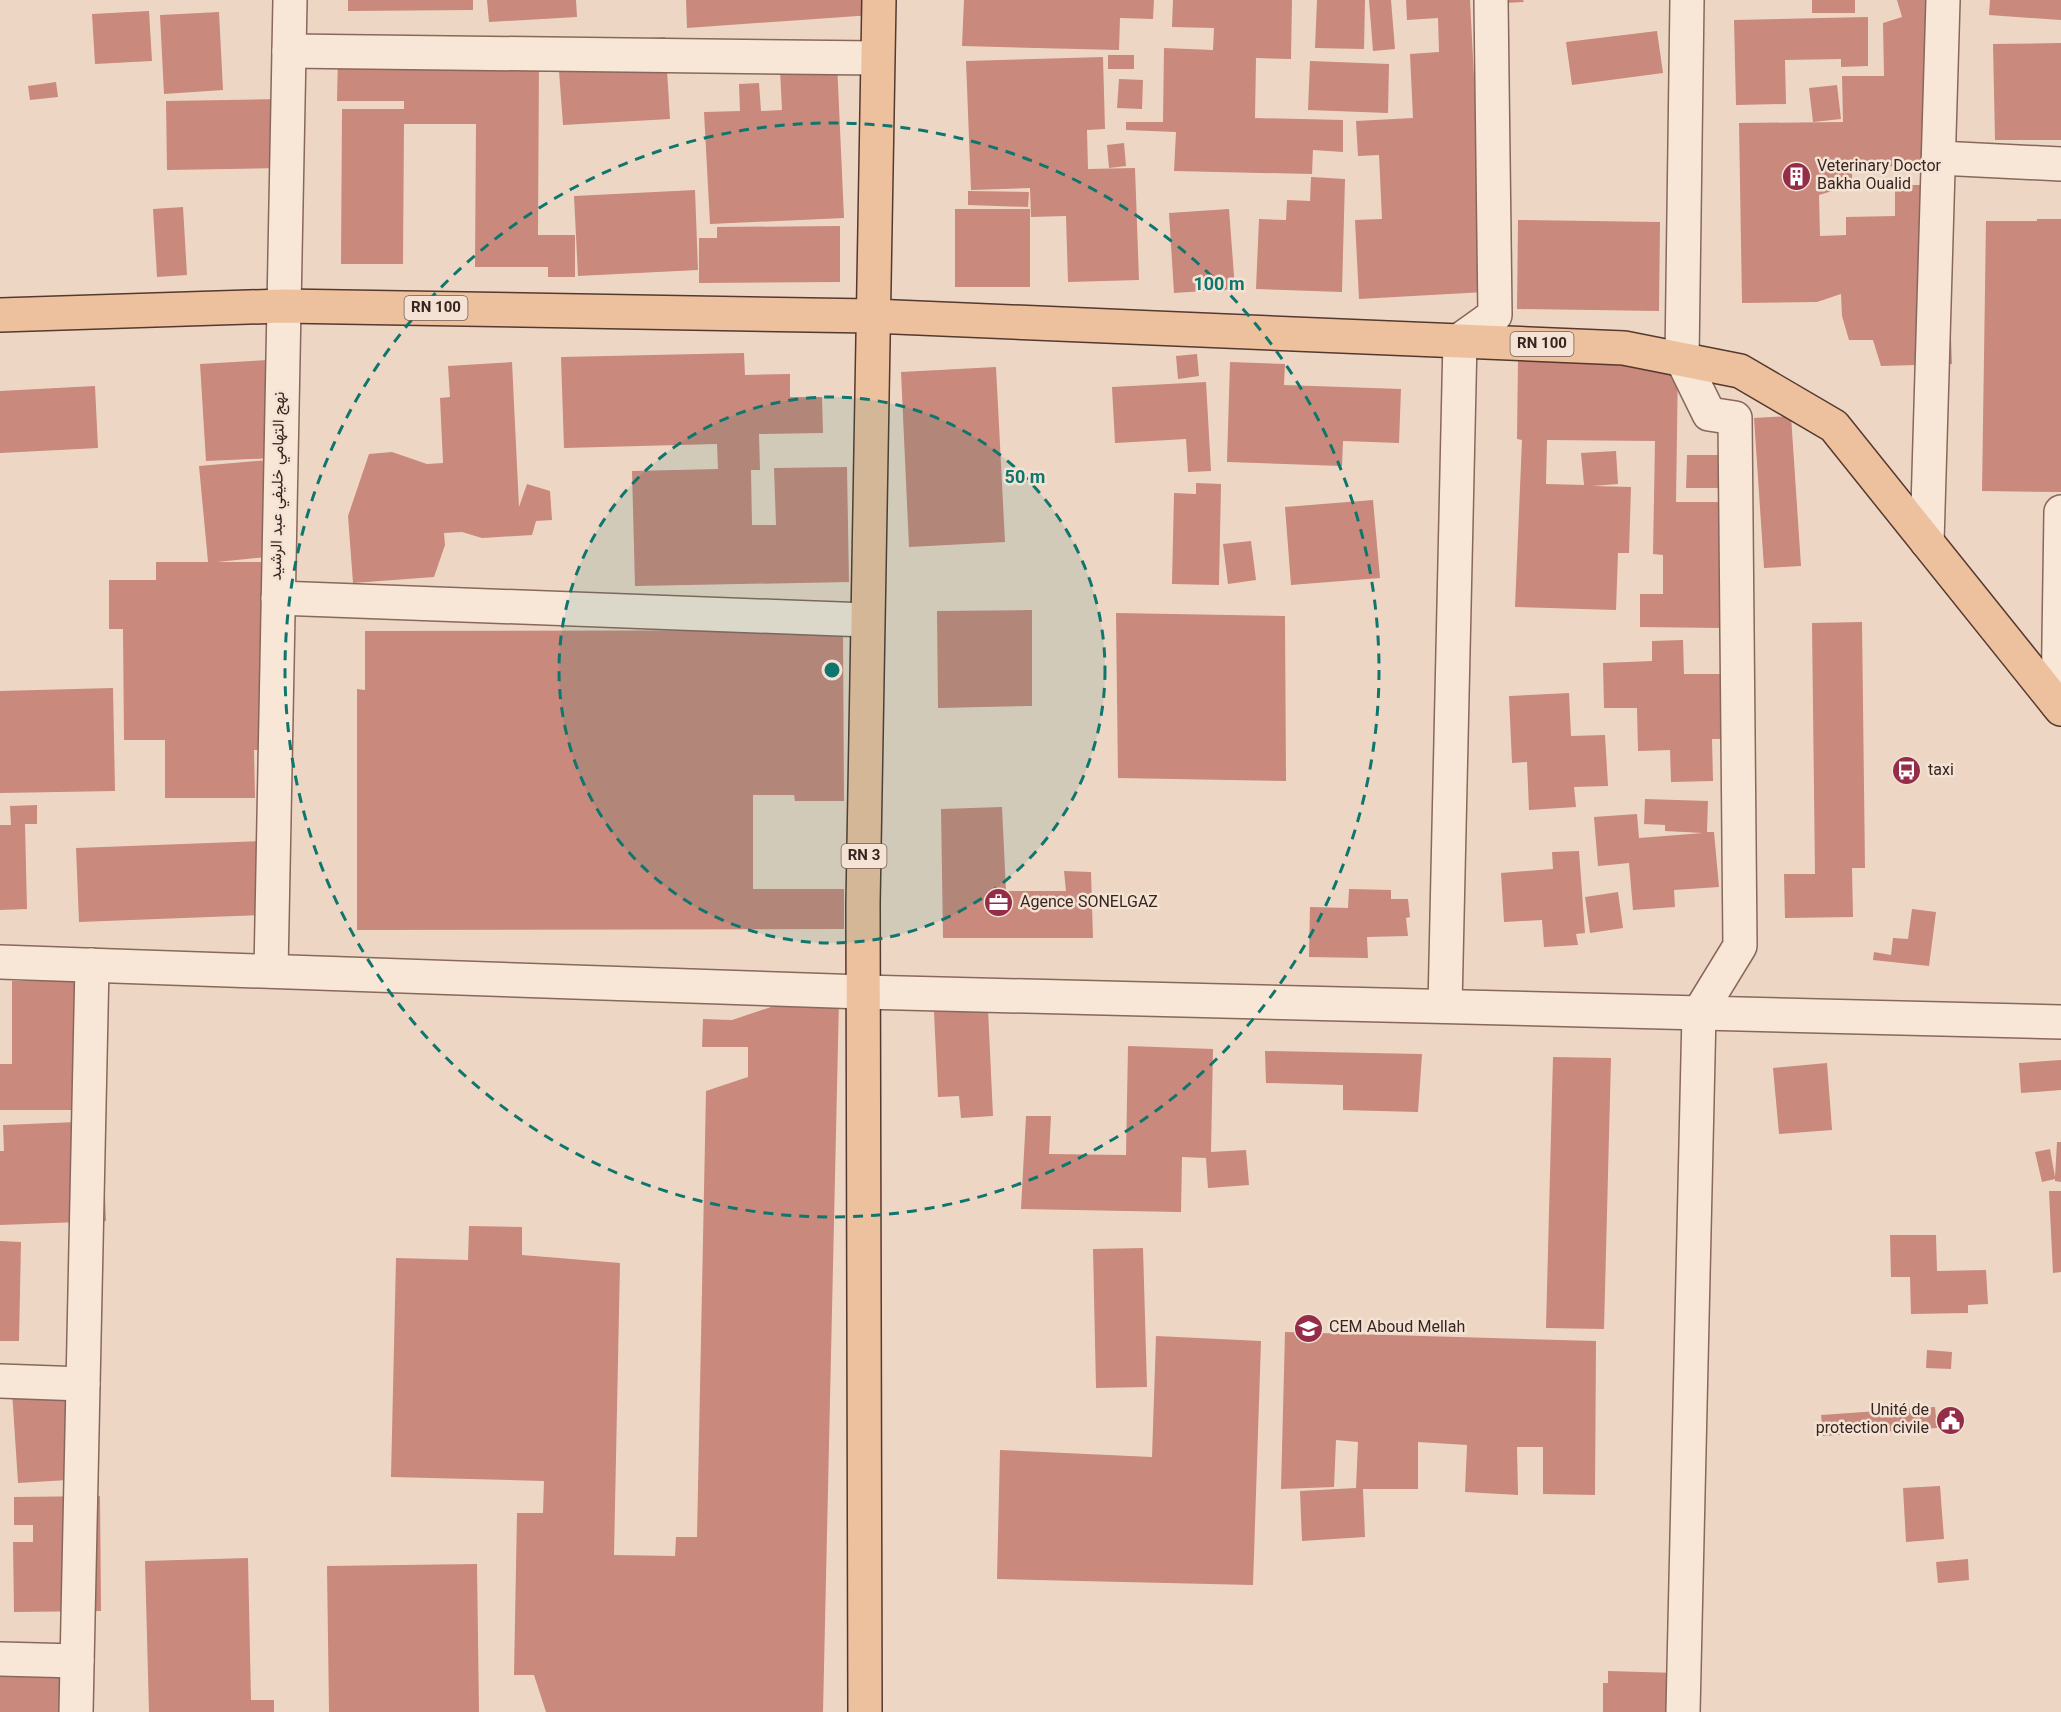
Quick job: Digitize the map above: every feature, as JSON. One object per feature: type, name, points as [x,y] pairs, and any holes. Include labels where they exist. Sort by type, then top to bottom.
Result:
[{"type":"main road","name":"RN 3","points":[[865,1712],[863,992],[867,620],[879,0]]},
{"type":"main road","name":"RN 100","points":[[0,315],[283,306],[872,316],[1624,348],[1682,359],[1740,371],[1834,426],[2060,707]]},
{"type":"street","name":"نهج التهامي خليفي عبد الرشيد","points":[[271,971],[290,0]]},
{"type":"street","points":[[1445,1006],[1460,340],[1495,315],[1491,0]]},
{"type":"street","points":[[1683,1712],[1699,1013],[1740,945],[1735,418],[1709,414],[1682,359],[1687,0]]},
{"type":"street","points":[[1927,542],[1943,0]]},
{"type":"street","points":[[288,51],[878,58]]},
{"type":"street","points":[[1939,158],[2061,164]]},
{"type":"street","points":[[2060,707],[2061,512]]},
{"type":"street","points":[[278,598],[867,620]]},
{"type":"street","points":[[0,962],[863,992],[2061,1022]]},
{"type":"street","points":[[76,1712],[92,965]]},
{"type":"street","points":[[0,1381],[83,1384]]},
{"type":"street","points":[[0,1659],[77,1661]]},
{"type":"building","points":[[348,0],[473,0],[473,10],[348,11]]},
{"type":"building","points":[[487,0],[576,0],[577,17],[489,22]]},
{"type":"building","points":[[686,0],[871,0],[872,15],[687,28]]},
{"type":"building","points":[[964,0],[1154,0],[1153,19],[1120,18],[1119,50],[962,46]]},
{"type":"building","points":[[1173,0],[1292,0],[1291,59],[1256,58],[1255,118],[1343,120],[1343,152],[1313,150],[1312,174],[1174,171],[1176,132],[1126,130],[1126,122],[1163,122],[1164,48],[1213,50],[1214,28],[1172,27]]},
{"type":"building","points":[[1317,0],[1365,0],[1364,49],[1315,48]]},
{"type":"building","points":[[1369,0],[1391,0],[1395,49],[1373,51]]},
{"type":"building","points":[[1406,0],[1470,0],[1485,292],[1359,299],[1355,220],[1382,219],[1379,155],[1358,156],[1356,121],[1413,118],[1410,54],[1439,52],[1438,18],[1407,20]]},
{"type":"building","points":[[1505,0],[1523,0],[1524,2],[1505,3]]},
{"type":"building","points":[[1812,0],[1855,0],[1855,13],[1812,13]]},
{"type":"building","name":"Veterinary Doctor Bakha Oualid","points":[[1897,0],[1954,0],[1956,155],[1920,166],[1852,167],[1852,185],[1819,195],[1820,236],[1846,235],[1846,217],[1895,216],[1895,185],[1945,185],[1952,364],[1881,366],[1873,340],[1849,340],[1842,316],[1841,294],[1817,302],[1742,303],[1739,123],[1843,122],[1842,76],[1884,76],[1883,23],[1902,17]]},
{"type":"building","points":[[1990,0],[2061,0],[2061,20],[1989,15]]},
{"type":"building","points":[[149,11],[152,61],[95,64],[92,14]]},
{"type":"building","points":[[219,12],[223,90],[164,94],[160,15]]},
{"type":"building","points":[[1868,17],[1868,66],[1841,67],[1841,59],[1785,60],[1786,104],[1736,105],[1734,20]]},
{"type":"building","points":[[1657,31],[1663,73],[1572,85],[1566,42]]},
{"type":"building","points":[[665,37],[670,119],[563,125],[557,44]]},
{"type":"building","points":[[2061,43],[2061,140],[1995,140],[1993,44]]},
{"type":"building","points":[[779,50],[837,62],[844,218],[710,224],[704,112],[740,111],[739,84],[759,83],[761,111],[782,110]]},
{"type":"building","points":[[1108,55],[1134,55],[1134,69],[1108,69]]},
{"type":"building","points":[[338,56],[539,58],[538,235],[575,235],[575,277],[548,277],[548,267],[475,267],[476,124],[404,124],[403,264],[341,264],[342,109],[404,109],[404,101],[337,101]]},
{"type":"building","points":[[1103,57],[1105,129],[1087,130],[1088,169],[1135,168],[1139,280],[1068,282],[1066,216],[1031,217],[1030,188],[971,190],[966,61]]},
{"type":"building","points":[[1310,61],[1389,64],[1388,113],[1308,110]]},
{"type":"building","points":[[1119,79],[1143,80],[1142,109],[1117,108]]},
{"type":"building","points":[[56,82],[58,97],[30,100],[28,86]]},
{"type":"building","points":[[1837,85],[1841,119],[1813,122],[1809,88]]},
{"type":"building","points":[[278,99],[279,168],[167,170],[166,101]]},
{"type":"building","points":[[1124,143],[1126,166],[1109,168],[1107,145]]},
{"type":"building","points":[[1311,177],[1345,179],[1342,292],[1256,289],[1259,219],[1286,220],[1287,200],[1310,201]]},
{"type":"building","points":[[695,190],[698,270],[578,276],[574,196]]},
{"type":"building","points":[[968,191],[1029,192],[1028,207],[968,205]]},
{"type":"building","points":[[183,207],[187,275],[157,277],[153,209]]},
{"type":"building","points":[[955,209],[1030,209],[1030,287],[955,287]]},
{"type":"building","points":[[1229,209],[1235,289],[1174,293],[1169,213]]},
{"type":"building","points":[[2037,219],[2061,219],[2061,492],[1982,491],[1986,221],[2037,221]]},
{"type":"building","points":[[1518,220],[1660,222],[1659,311],[1517,309]]},
{"type":"building","points":[[840,226],[840,282],[699,283],[699,238],[717,238],[717,227]]},
{"type":"building","points":[[744,353],[745,375],[790,374],[790,397],[822,397],[823,433],[759,434],[760,470],[751,470],[752,525],[776,525],[774,468],[847,467],[849,582],[635,586],[632,471],[718,469],[717,444],[564,448],[561,357]]},
{"type":"building","points":[[1197,354],[1199,376],[1178,379],[1176,356]]},
{"type":"building","points":[[1518,359],[1678,361],[1676,502],[1724,502],[1722,628],[1640,627],[1640,594],[1663,594],[1663,555],[1653,554],[1655,441],[1547,440],[1546,484],[1584,485],[1581,453],[1616,451],[1618,484],[1592,486],[1631,487],[1629,553],[1618,553],[1616,610],[1515,607],[1522,440],[1517,439]]},
{"type":"building","points":[[269,360],[275,458],[206,461],[200,364]]},
{"type":"building","points":[[512,362],[519,507],[527,484],[550,491],[552,520],[536,521],[532,535],[482,538],[462,532],[444,533],[445,545],[434,577],[353,583],[348,516],[369,454],[392,452],[427,464],[443,463],[440,398],[450,397],[448,366]]},
{"type":"building","points":[[1230,362],[1285,364],[1284,385],[1401,389],[1399,443],[1343,441],[1342,466],[1227,462]]},
{"type":"building","points":[[996,367],[1005,542],[909,547],[901,372]]},
{"type":"building","points":[[1206,382],[1211,471],[1188,472],[1186,439],[1115,443],[1112,387]]},
{"type":"building","points":[[95,386],[98,448],[0,453],[0,391]]},
{"type":"building","points":[[1791,416],[1801,566],[1764,568],[1754,418]]},
{"type":"building","points":[[1687,455],[1719,455],[1718,488],[1686,488]]},
{"type":"building","points":[[268,460],[277,556],[217,562],[282,562],[282,750],[254,750],[255,798],[165,798],[165,740],[124,740],[123,629],[109,629],[109,580],[156,580],[156,562],[208,562],[199,466]]},
{"type":"building","points":[[1196,483],[1221,484],[1219,585],[1172,584],[1174,493],[1196,494]]},
{"type":"building","points":[[1373,500],[1380,578],[1291,585],[1285,507]]},
{"type":"building","points":[[1251,541],[1256,580],[1228,584],[1223,544]]},
{"type":"building","points":[[1032,610],[1032,706],[938,708],[937,611]]},
{"type":"building","points":[[1116,613],[1285,616],[1286,781],[1118,778]]},
{"type":"building","points":[[1862,622],[1865,868],[1852,868],[1853,917],[1785,918],[1784,874],[1815,874],[1812,623]]},
{"type":"building","points":[[843,630],[844,801],[795,801],[794,795],[753,795],[753,889],[844,889],[844,929],[357,930],[357,689],[365,690],[365,631]]},
{"type":"building","points":[[1683,640],[1684,674],[1723,674],[1724,739],[1712,739],[1713,781],[1671,782],[1670,750],[1638,751],[1637,708],[1604,708],[1603,663],[1652,661],[1652,641]]},
{"type":"building","points":[[113,688],[115,791],[0,793],[0,691]]},
{"type":"building","points":[[1569,693],[1571,736],[1605,735],[1608,786],[1574,787],[1576,807],[1529,810],[1527,762],[1512,763],[1509,696]]},
{"type":"building","points":[[1645,799],[1708,801],[1707,832],[1714,832],[1719,887],[1674,890],[1675,907],[1633,910],[1629,863],[1598,866],[1594,817],[1637,814],[1639,838],[1703,833],[1665,831],[1665,825],[1644,824]]},
{"type":"building","points":[[37,805],[37,824],[25,824],[27,909],[0,910],[0,825],[11,825],[10,806]]},
{"type":"building","points":[[1002,807],[1006,891],[1066,891],[1064,871],[1091,872],[1093,938],[943,938],[941,809]]},
{"type":"building","points":[[262,841],[264,915],[79,922],[76,848]]},
{"type":"building","points":[[1579,851],[1585,933],[1576,934],[1578,945],[1544,947],[1542,920],[1504,922],[1501,873],[1553,869],[1552,852]]},
{"type":"building","points":[[1349,889],[1391,890],[1391,899],[1408,899],[1410,917],[1406,918],[1408,936],[1367,937],[1368,958],[1309,957],[1310,907],[1348,908]]},
{"type":"building","points":[[1618,892],[1623,928],[1590,933],[1585,897]]},
{"type":"building","points":[[1912,909],[1936,912],[1929,966],[1873,960],[1874,952],[1891,955],[1893,938],[1908,939]]},
{"type":"building","points":[[12,981],[101,981],[102,1110],[0,1110],[0,1064],[12,1064]]},
{"type":"building","points":[[798,998],[839,999],[823,1712],[546,1712],[534,1675],[514,1675],[517,1513],[543,1513],[544,1481],[391,1477],[396,1258],[468,1260],[469,1226],[522,1227],[522,1255],[620,1263],[614,1555],[675,1556],[676,1537],[697,1537],[706,1091],[748,1077],[748,1047],[702,1047],[703,1019],[732,1020]]},
{"type":"building","points":[[988,1009],[993,1116],[961,1118],[959,1096],[938,1097],[934,1012]]},
{"type":"building","points":[[1128,1046],[1213,1049],[1211,1152],[1246,1150],[1249,1185],[1208,1188],[1206,1158],[1182,1157],[1181,1212],[1021,1209],[1026,1116],[1051,1116],[1049,1154],[1126,1155]]},
{"type":"building","points":[[1265,1051],[1422,1054],[1418,1112],[1343,1110],[1343,1085],[1266,1083]]},
{"type":"building","points":[[1553,1057],[1611,1058],[1604,1329],[1546,1328]]},
{"type":"building","points":[[2061,1060],[2061,1090],[2021,1093],[2019,1063]]},
{"type":"building","points":[[1827,1063],[1832,1130],[1779,1134],[1773,1068]]},
{"type":"building","points":[[102,1121],[106,1221],[0,1225],[0,1151],[4,1151],[3,1125]]},
{"type":"building","points":[[2057,1142],[2061,1142],[2061,1182],[2055,1179],[2042,1182],[2035,1152],[2050,1149],[2055,1177]]},
{"type":"building","points":[[2049,1191],[2061,1191],[2061,1272],[2053,1273]]},
{"type":"building","points":[[1890,1235],[1936,1235],[1937,1271],[1986,1270],[1988,1304],[1968,1305],[1968,1313],[1911,1314],[1910,1277],[1891,1277]]},
{"type":"building","points":[[0,1241],[21,1242],[19,1341],[0,1341]]},
{"type":"building","points":[[1143,1248],[1147,1387],[1096,1388],[1093,1249]]},
{"type":"building","points":[[1285,1332],[1596,1341],[1595,1495],[1543,1494],[1543,1447],[1517,1447],[1518,1495],[1465,1492],[1467,1445],[1418,1442],[1418,1489],[1363,1489],[1365,1537],[1302,1541],[1300,1491],[1356,1488],[1358,1442],[1336,1440],[1334,1487],[1281,1489]]},
{"type":"building","points":[[1156,1336],[1261,1341],[1253,1585],[997,1579],[1000,1450],[1152,1457]]},
{"type":"building","points":[[1927,1350],[1952,1352],[1951,1369],[1926,1368]]},
{"type":"building","points":[[79,1387],[85,1479],[18,1483],[12,1391]]},
{"type":"building","points":[[1935,1407],[1937,1428],[1823,1436],[1821,1415]]},
{"type":"building","points":[[1940,1486],[1944,1539],[1906,1542],[1903,1488]]},
{"type":"building","points":[[100,1496],[101,1611],[14,1612],[13,1542],[33,1542],[33,1525],[14,1525],[14,1497]]},
{"type":"building","points":[[248,1558],[251,1700],[274,1700],[274,1712],[149,1712],[145,1561]]},
{"type":"building","points":[[1968,1559],[1969,1580],[1938,1583],[1936,1562]]},
{"type":"building","points":[[477,1564],[479,1712],[329,1712],[327,1566]]},
{"type":"building","points":[[0,1667],[90,1667],[90,1712],[0,1712]]},
{"type":"building","points":[[1608,1671],[1678,1673],[1677,1712],[1603,1712],[1603,1683],[1608,1683]]},
{"type":"place","name":"Veterinary Doctor Bakha Oualid","points":[[1796,176]]},
{"type":"place","name":"taxi","points":[[1907,771]]},
{"type":"place","name":"Agence SONELGAZ","points":[[999,903]]},
{"type":"place","name":"CEM Aboud Mellah","points":[[1308,1328]]},
{"type":"place","name":"Unité de protection civile","points":[[1950,1420]]}]
